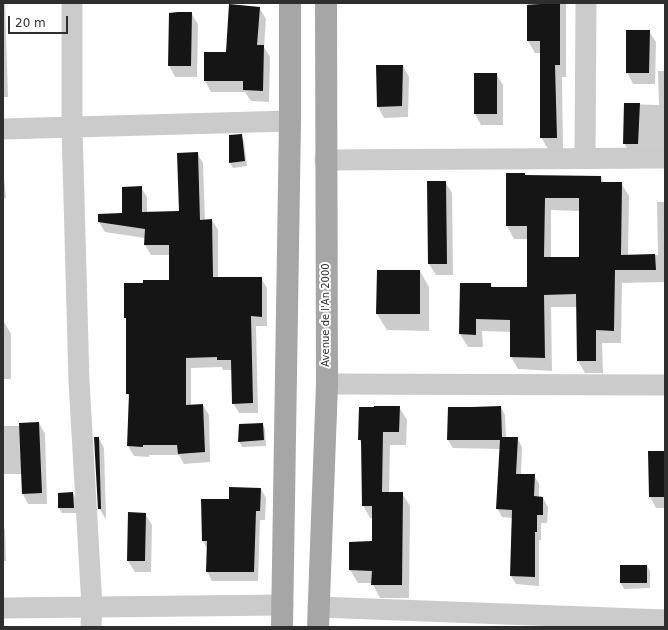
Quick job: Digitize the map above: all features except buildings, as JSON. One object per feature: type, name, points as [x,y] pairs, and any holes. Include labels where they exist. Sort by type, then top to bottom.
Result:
[{"type":"main road","points":[[282,627],[290,121],[290,3]]},
{"type":"main road","name":"Avenue de l'An 2000","points":[[318,617],[327,384],[325,160],[326,3]]},
{"type":"street","points":[[72,3],[72,127],[79,380],[92,617]]},
{"type":"street","points":[[585,158],[586,3]]},
{"type":"street","points":[[3,129],[290,121]]},
{"type":"street","points":[[325,160],[665,158]]},
{"type":"street","points":[[327,384],[665,385]]},
{"type":"street","points":[[3,608],[92,617],[283,605]]},
{"type":"street","points":[[318,617],[565,621],[665,620]]}]
